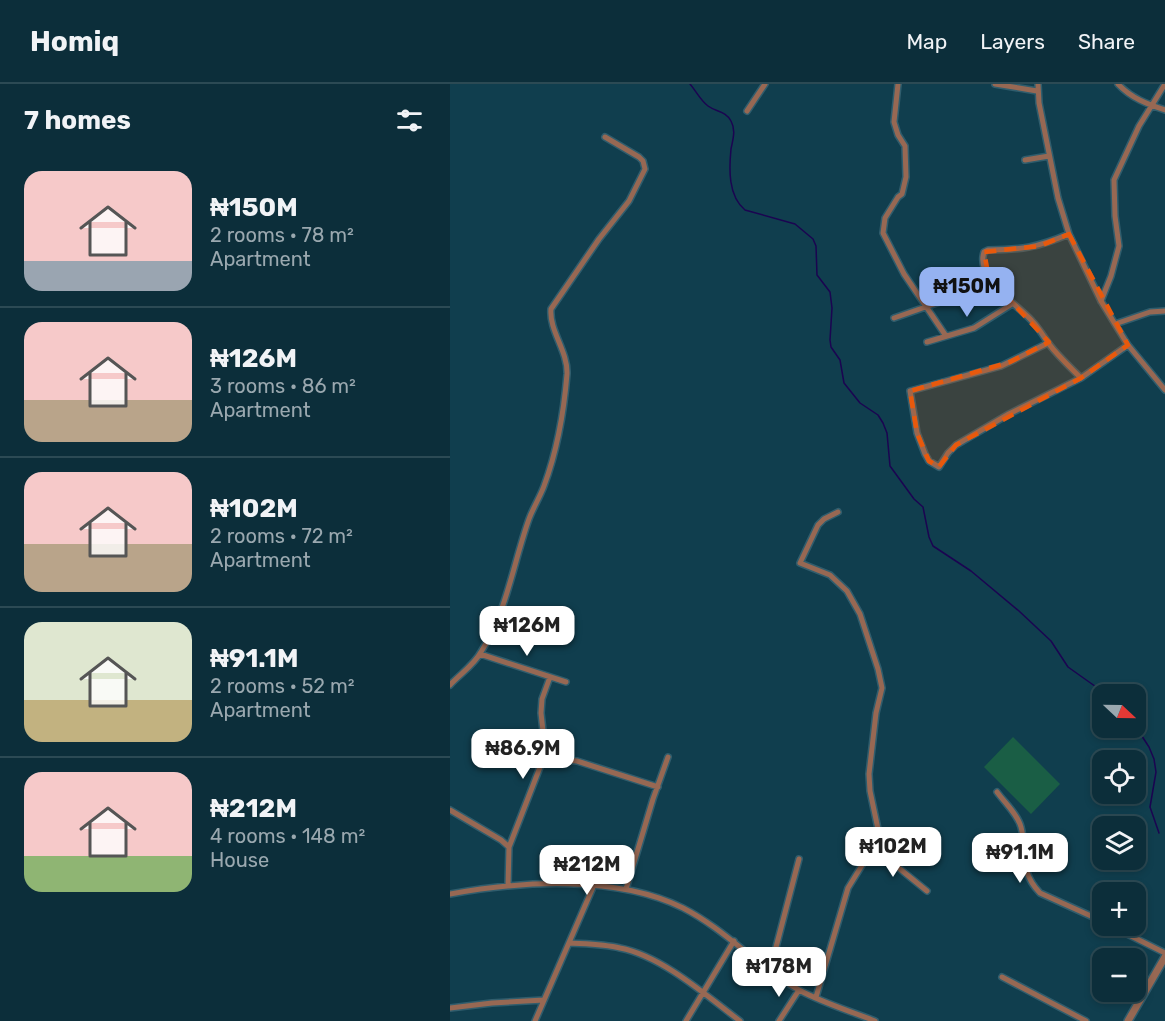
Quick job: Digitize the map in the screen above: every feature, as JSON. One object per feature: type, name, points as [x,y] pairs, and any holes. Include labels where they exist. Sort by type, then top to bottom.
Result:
[{"type":"street","points":[[747,111],[765,84]]},
{"type":"street","points":[[898,84],[894,122],[905,146],[906,177],[902,194],[885,219],[883,233],[904,274],[946,336]]},
{"type":"street","points":[[995,84],[1037,91]]},
{"type":"street","points":[[1038,84],[1037,91],[1049,156],[1069,234],[1101,301],[1115,324],[1128,345],[1165,390]]},
{"type":"street","points":[[1119,84],[1125,92],[1165,110]]},
{"type":"street","points":[[1101,301],[1119,246],[1114,180],[1139,126],[1165,84]]},
{"type":"street","points":[[450,685],[480,654],[499,615],[529,519],[544,487],[561,420],[567,372],[565,355],[550,319],[551,309],[599,239],[629,201],[645,169],[639,157],[605,137]]},
{"type":"street","points":[[1025,159],[1049,156]]},
{"type":"street","points":[[1069,234],[1040,246],[1023,250],[988,250],[982,257],[989,279],[1012,304],[1032,321],[1048,343],[1081,378]]},
{"type":"street","points":[[894,318],[974,292],[989,279]]},
{"type":"street","points":[[927,342],[974,328],[1012,304]]},
{"type":"street","points":[[1115,324],[1150,312],[1165,311]]},
{"type":"street","points":[[1048,343],[1001,366],[910,391],[917,433],[929,461],[939,467],[956,446],[1009,414],[1081,378],[1128,345]]},
{"type":"street","points":[[816,997],[848,888],[877,841],[878,829],[869,774],[876,713],[882,688],[878,669],[860,614],[847,591],[830,575],[800,563],[818,525],[838,512]]},
{"type":"street","points":[[480,654],[566,682]]},
{"type":"street","points":[[508,886],[509,847],[539,772],[542,758],[542,699],[550,677]]},
{"type":"street","points":[[626,889],[668,757]]},
{"type":"street","points":[[542,758],[577,761],[658,787]]},
{"type":"street","points":[[997,792],[1021,828],[1026,870],[1034,887],[1047,897],[1092,917]]},
{"type":"street","points":[[450,810],[509,847]]},
{"type":"street","points":[[873,847],[927,891]]},
{"type":"street","points":[[768,968],[775,951],[799,859]]},
{"type":"street","points":[[535,1021],[594,885]]},
{"type":"street","points":[[450,894],[508,886],[594,885],[626,889],[652,896],[683,908],[719,929],[799,990],[875,1021]]},
{"type":"street","points":[[1128,1021],[1165,955],[1130,936]]},
{"type":"street","points":[[687,1021],[734,941]]},
{"type":"street","points":[[569,943],[631,951],[664,967],[740,1021]]},
{"type":"street","points":[[1002,977],[1086,1021]]},
{"type":"street","points":[[779,1021],[799,990]]},
{"type":"street","points":[[450,1008],[544,1000]]},
{"type":"highlighted area","points":[[1069,234],[1128,345],[1081,378],[956,445],[939,467],[929,461],[917,433],[910,391],[1010,362],[1049,342],[989,278],[984,252],[1040,246]]},
{"type":"green space","points":[[1013,737],[1060,784],[1031,814],[984,767]]},
{"type":"waterway","points":[[690,84],[705,104],[726,115],[733,124],[730,173],[735,197],[739,204],[745,210],[795,224],[813,239],[816,246],[817,275],[830,292],[831,347],[840,360],[844,383],[860,403],[878,415],[883,423],[887,433],[890,466],[914,499],[923,507],[933,546],[971,571],[1019,611],[1051,641],[1068,667],[1092,684]]},
{"type":"waterway","points":[[1143,738],[1154,759],[1156,772],[1150,807],[1159,833]]}]
